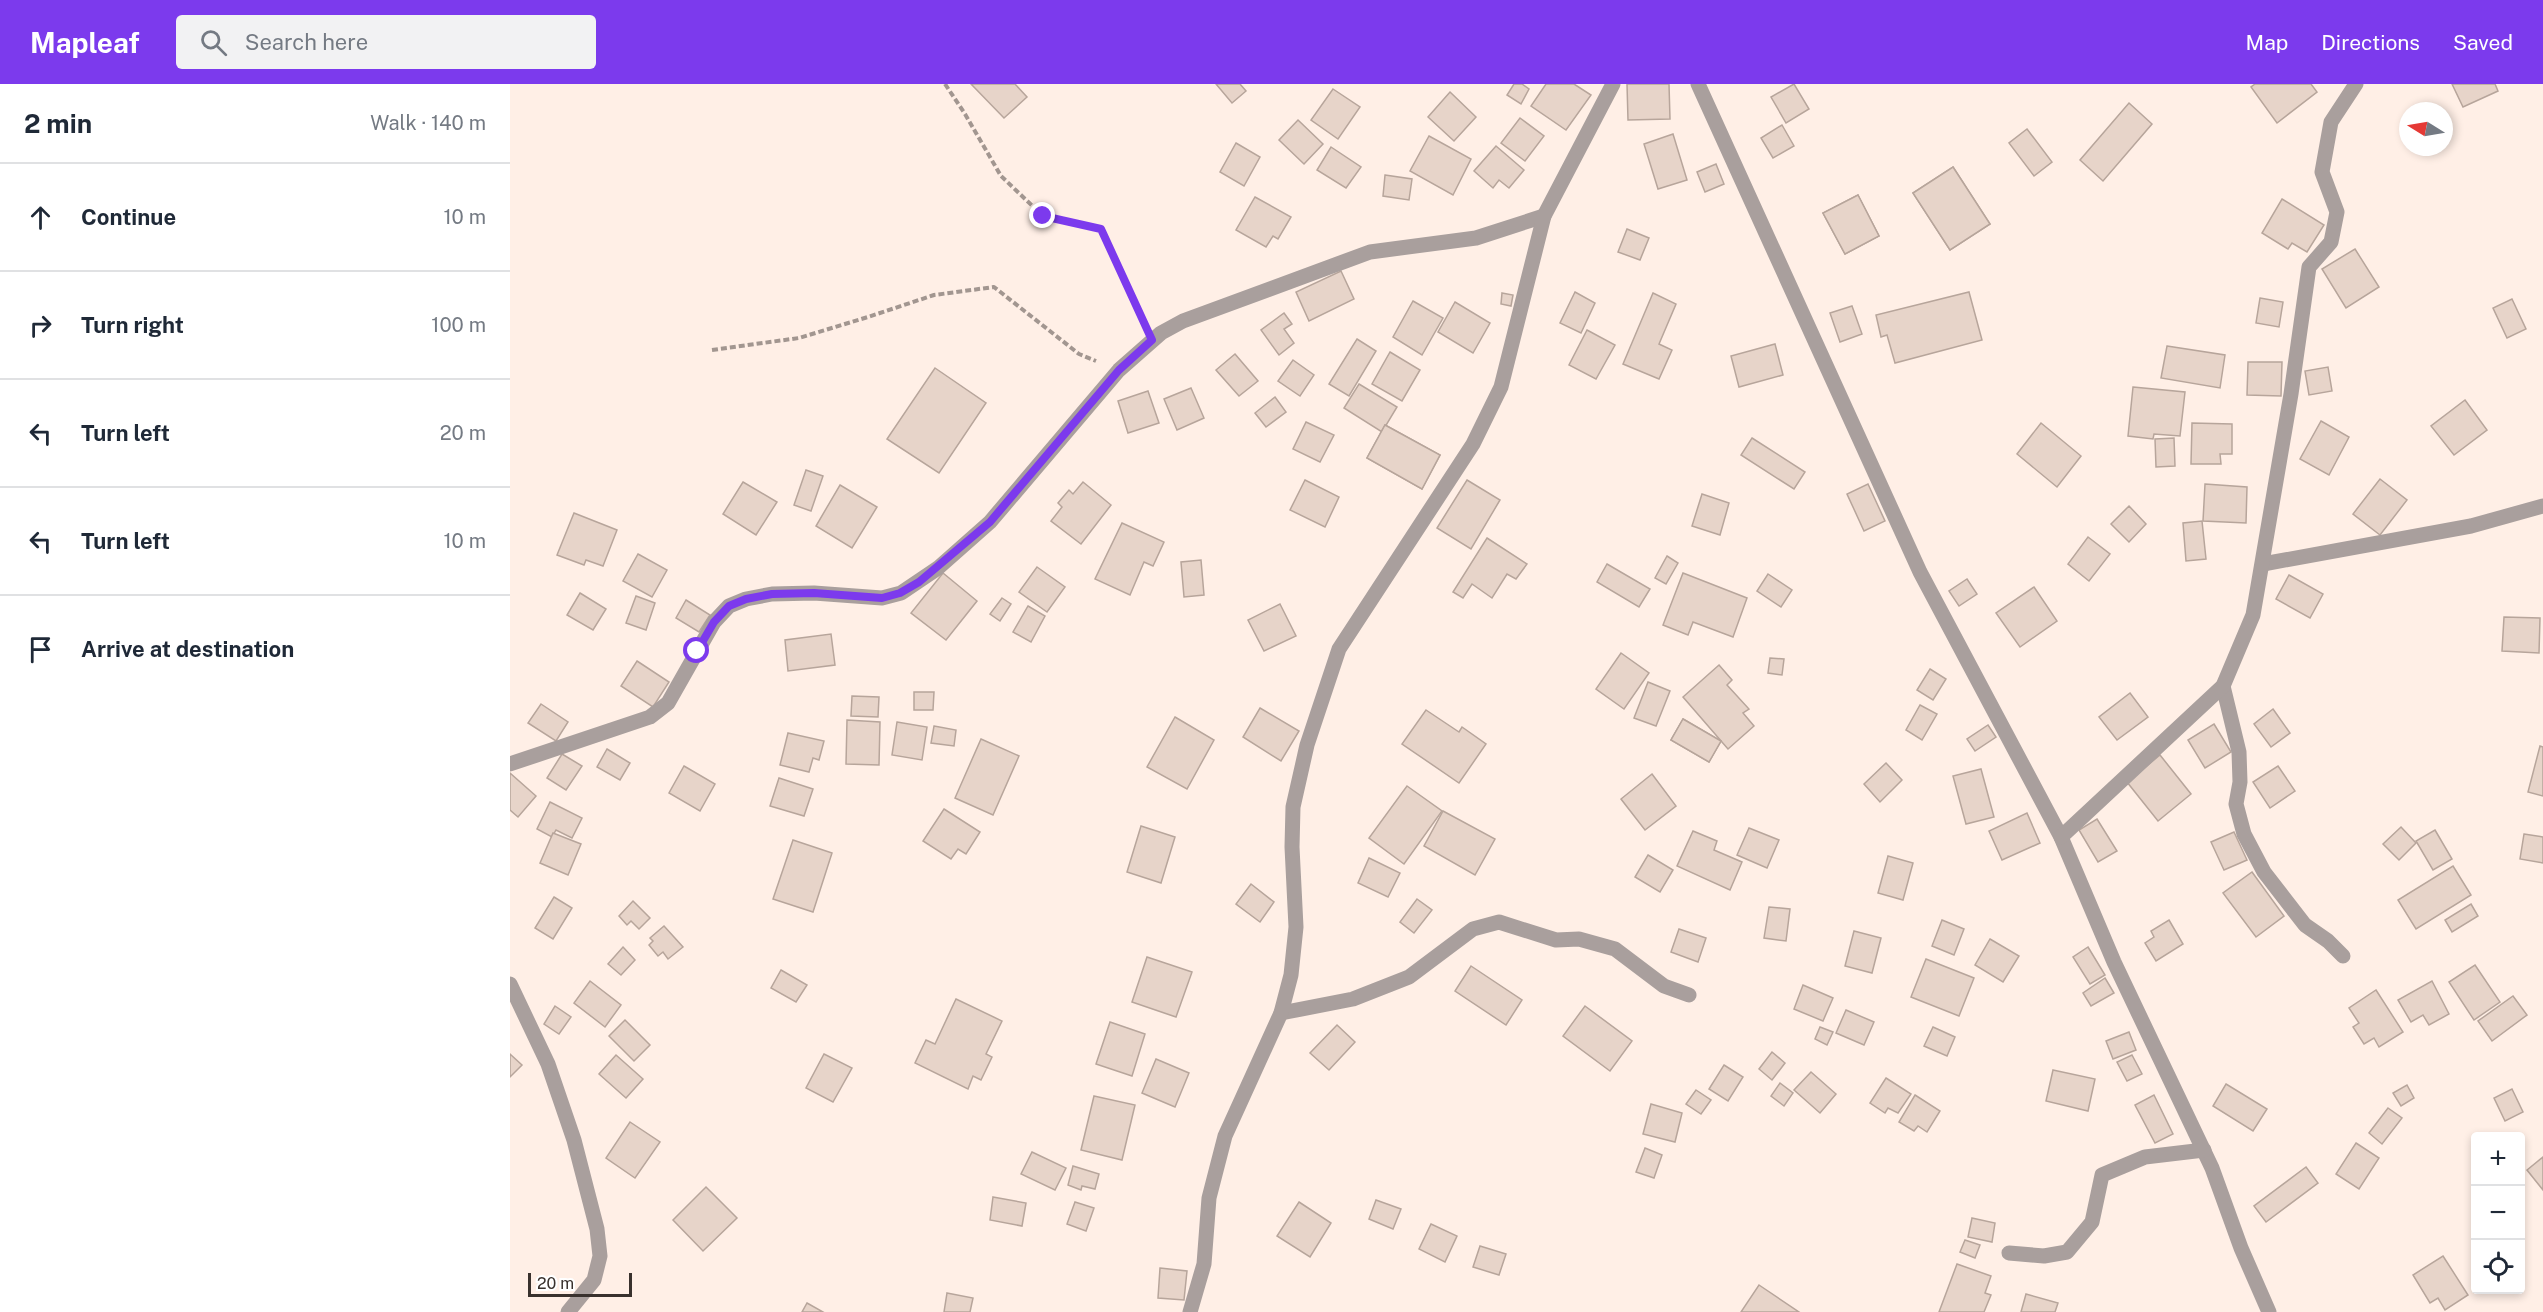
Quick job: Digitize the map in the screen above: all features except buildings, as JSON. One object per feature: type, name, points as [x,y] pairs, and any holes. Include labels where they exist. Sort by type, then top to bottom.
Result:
[{"type":"street","points":[[1190,1312],[1204,1264],[1209,1198],[1226,1136],[1281,1013],[1291,975],[1296,927],[1292,847],[1293,807],[1307,745],[1339,649],[1473,444],[1502,387],[1544,216],[1613,84]]},
{"type":"street","points":[[1698,84],[1920,572],[2061,837],[2114,962],[2204,1150],[2241,1248],[2269,1312]]},
{"type":"street","points":[[2061,837],[2223,686],[2253,615],[2263,564],[2308,267],[2331,242],[2337,212],[2322,172],[2331,122],[2356,84]]},
{"type":"street","points":[[510,764],[650,717],[668,703],[714,622],[729,606],[746,599],[772,594],[814,593],[882,598],[900,593],[919,582],[990,522],[1119,370],[1152,340],[1183,321],[1349,258],[1397,247],[1476,238],[1544,216]]},
{"type":"street","points":[[2263,564],[2471,526],[2543,506]]},
{"type":"street","points":[[2223,686],[2239,752],[2240,783],[2236,804],[2244,834],[2264,872],[2305,925],[2328,941],[2343,956]]},
{"type":"street","points":[[1281,1013],[1353,999],[1400,980],[1446,951],[1473,929],[1498,922],[1556,940],[1579,939],[1615,949],[1664,987],[1689,995]]},
{"type":"street","points":[[510,984],[548,1064],[574,1140],[597,1229],[600,1256],[594,1280],[568,1312]]},
{"type":"street","points":[[2009,1253],[2044,1256],[2067,1252],[2092,1222],[2102,1175],[2145,1157],[2204,1150]]},
{"type":"path","points":[[945,84],[1002,176],[1043,216],[1101,229],[1152,340]]},
{"type":"path","points":[[712,350],[799,338],[934,295],[994,287],[1079,354],[1119,370]]},
{"type":"route","points":[[697,651],[714,622],[729,606],[746,599],[772,594],[814,593],[882,598],[900,593],[919,582],[990,522],[1020,490],[1119,370],[1152,340],[1101,229],[1043,216]]}]
